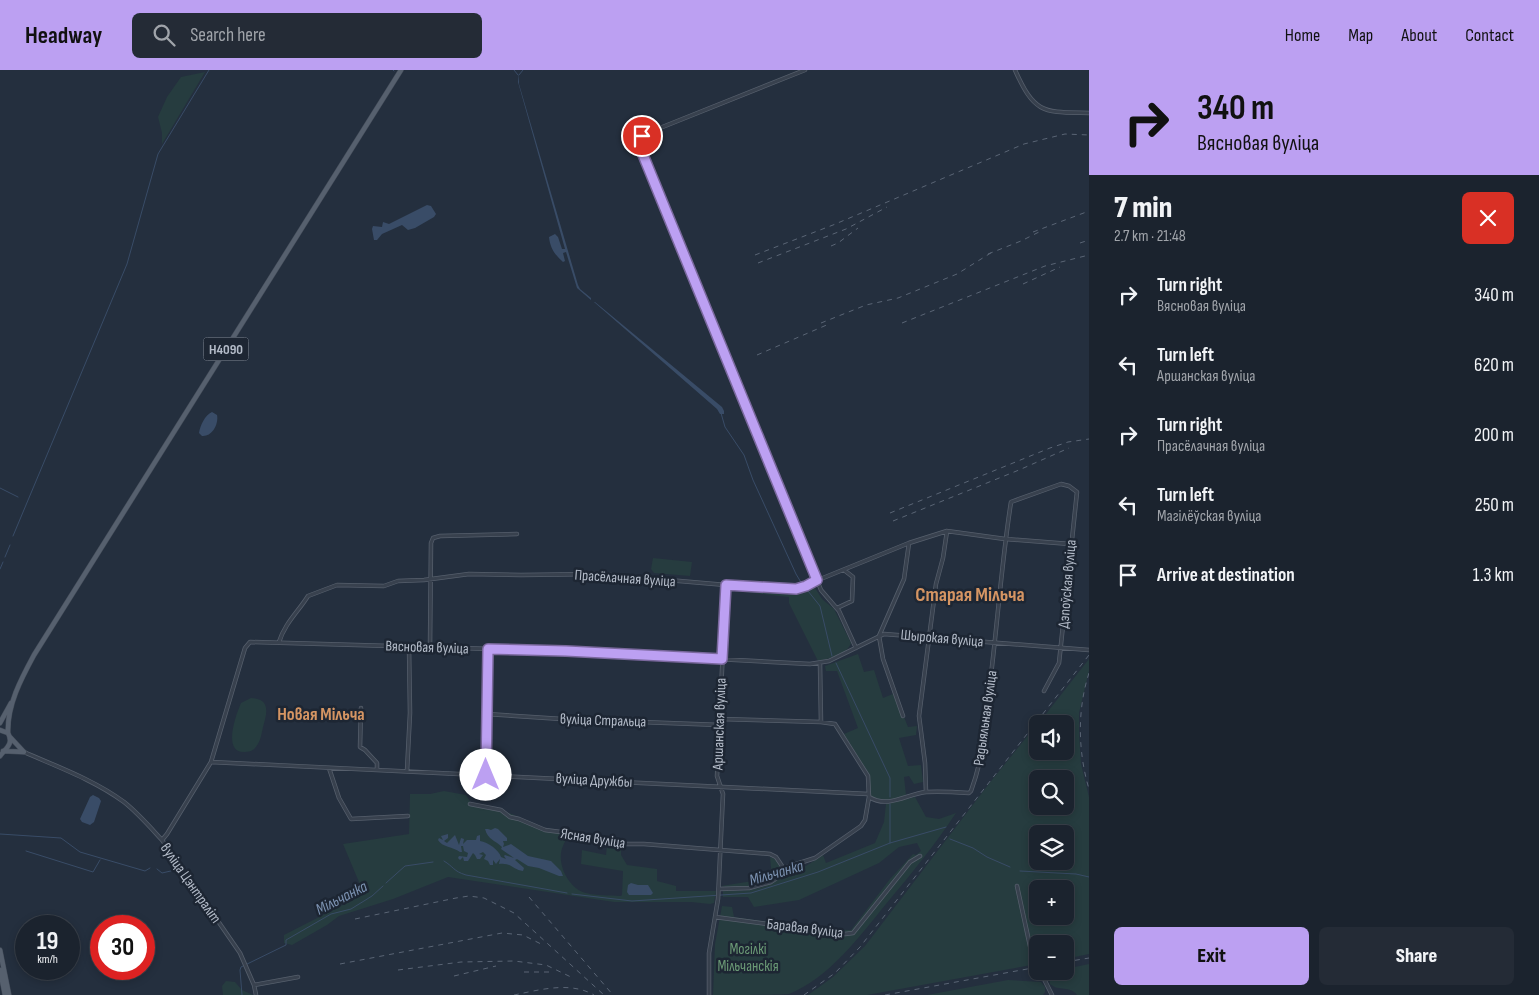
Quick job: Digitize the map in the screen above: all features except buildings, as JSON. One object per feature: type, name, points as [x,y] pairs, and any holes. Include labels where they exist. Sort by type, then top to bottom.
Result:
[{"type":"main road","name":"Н4090","points":[[0,723],[34,655],[84,573],[401,70]]},
{"type":"main road","name":"Н4090","points":[[1,753],[8,748],[10,743],[8,720],[15,695]]},
{"type":"main road","points":[[0,730],[9,735],[24,752]]},
{"type":"main road","points":[[1,753],[24,752]]},
{"type":"main road","points":[[0,950],[9,995]]},
{"type":"main road","points":[[0,970],[5,995]]},
{"type":"street","points":[[805,70],[650,132],[641,137],[639,142],[817,580],[824,595],[837,608],[856,648]]},
{"type":"street","points":[[1015,70],[1025,92],[1040,107],[1054,112],[1089,113]]},
{"type":"street","name":"Радыяльная вуліца","points":[[869,796],[876,800],[888,802],[926,792],[969,793],[971,791],[982,756],[988,716],[1005,539],[1011,502],[1061,484]]},
{"type":"street","name":"Дэпоўская вуліца","points":[[1044,691],[1058,663],[1077,492],[1069,486],[1061,484]]},
{"type":"street","points":[[926,792],[919,716],[936,584],[943,558],[946,531],[1005,539],[1070,544]]},
{"type":"street","name":"Прасёлачная вуліца","points":[[279,642],[288,621],[308,596],[314,592],[337,585],[384,586],[398,581],[469,574],[521,576],[584,574],[796,589],[909,543],[946,531]]},
{"type":"street","points":[[430,647],[433,538],[440,536],[517,534]]},
{"type":"street","points":[[879,636],[904,579],[909,543]]},
{"type":"street","points":[[837,608],[852,601],[853,577],[844,569]]},
{"type":"street","name":"Аршанская вуліца","points":[[709,995],[709,953],[718,899],[723,794],[717,778],[726,585]]},
{"type":"street","name":"Шырокая вуліца","points":[[903,716],[883,659],[879,636],[892,634],[1089,650]]},
{"type":"street","name":"Вясновая вуліца","points":[[212,762],[248,643],[259,641],[566,651],[820,664],[835,659],[879,636]]},
{"type":"street","points":[[407,771],[410,713],[409,646]]},
{"type":"street","points":[[486,775],[488,649]]},
{"type":"street","points":[[820,664],[821,722]]},
{"type":"street","points":[[361,708],[360,747],[377,763],[377,770]]},
{"type":"street","name":"вуліца Стральца","points":[[486,714],[720,725]]},
{"type":"street","points":[[718,890],[756,887],[774,880],[789,866],[815,858],[861,826],[865,820],[869,796],[866,774],[836,724],[720,720]]},
{"type":"street","name":"вуліца Цэнтраліт","points":[[24,752],[103,788],[126,803],[162,840],[242,959],[254,985],[256,995]]},
{"type":"street","points":[[162,840],[212,762]]},
{"type":"street","name":"вуліца Дружбы","points":[[212,762],[720,786],[869,796]]},
{"type":"street","points":[[329,768],[339,798],[351,819],[408,816]]},
{"type":"street","name":"Ясная вуліца","points":[[470,804],[501,810],[510,817],[545,830],[576,834],[609,844],[652,844],[770,854],[776,858],[784,869]]},
{"type":"street","name":"Баравая вуліца","points":[[715,917],[845,934],[853,933],[910,862],[920,856]]},
{"type":"street","points":[[1017,886],[1029,942]]},
{"type":"street","points":[[254,985],[298,977]]},
{"type":"street","points":[[1044,980],[1052,995]]},
{"type":"green space","points":[[205,72],[162,144],[162,133],[158,117],[167,97],[181,77]]},
{"type":"green space","points":[[653,558],[692,562],[690,576],[654,573],[651,569]]},
{"type":"green space","points":[[810,585],[834,609],[851,643],[842,653],[818,661],[789,603],[789,597],[734,591],[729,593],[730,589],[733,588],[795,591],[805,589]]},
{"type":"green space","points":[[858,654],[864,672],[874,670],[883,698],[893,694],[908,727],[917,726],[916,735],[899,738],[908,766],[921,765],[923,782],[914,784],[909,776],[904,777],[906,795],[898,799],[884,800],[871,797],[868,773],[844,734],[858,728],[837,671],[826,671],[825,666]]},
{"type":"green space","points":[[1089,659],[1089,671],[1079,713],[1079,734],[1081,764],[1089,797],[1089,954],[1074,957],[1074,935],[1029,935],[1029,965],[867,995],[808,995],[833,977],[865,946],[1029,734],[1029,760],[1074,760],[1074,715],[1045,715]]},
{"type":"green space","points":[[251,698],[262,701],[265,704],[266,717],[258,744],[251,751],[241,752],[236,749],[233,743],[233,726],[241,703]]},
{"type":"green space","points":[[444,791],[466,795],[471,803],[512,814],[540,827],[568,832],[562,847],[562,865],[571,883],[580,891],[594,895],[622,895],[623,871],[581,864],[582,850],[606,855],[607,846],[621,847],[621,855],[627,865],[657,869],[657,881],[676,886],[676,891],[716,891],[714,903],[614,902],[448,877],[393,899],[339,916],[292,945],[284,943],[284,935],[364,894],[343,844],[409,834],[410,794],[430,794]]},
{"type":"green space","name":"Могілкі Мільчанскія","points":[[915,797],[926,817],[939,819],[956,813],[914,870],[843,955],[817,978],[789,994],[713,995],[715,944],[722,906],[732,907],[734,917],[821,929],[851,930],[890,879],[913,854],[916,855],[921,851],[917,843],[899,847],[879,863],[799,900],[754,907],[748,897],[723,897],[723,891],[758,888],[771,884],[786,872],[810,864],[823,855],[826,863],[875,843],[884,822],[886,804]]},
{"type":"green space","points":[[770,857],[775,859],[781,868],[772,879],[755,886],[736,888],[721,886],[772,878]]},
{"type":"green space","points":[[1089,964],[1089,995],[1077,995],[1071,990],[1057,988],[1050,984],[1050,980],[1074,980],[1074,967]]},
{"type":"green space","points":[[1008,980],[1041,982],[1045,987],[1045,992],[1043,995],[927,995]]},
{"type":"green space","points":[[226,981],[235,982],[242,990],[253,995],[223,995],[222,986]]},
{"type":"water","points":[[519,74],[519,84],[578,285],[591,300],[577,288],[566,252],[563,253],[565,261],[563,262],[550,245],[549,237],[555,234],[562,249],[565,249],[518,82]]},
{"type":"water","points":[[427,205],[431,206],[436,214],[434,217],[408,230],[402,225],[382,234],[377,240],[374,240],[373,226],[382,227],[383,222],[389,224]]},
{"type":"water","points":[[594,302],[722,407],[724,414],[720,414],[717,409]]},
{"type":"water","points":[[212,412],[217,415],[216,426],[212,432],[202,436],[199,433],[202,424],[205,418]]},
{"type":"water","points":[[93,795],[101,801],[94,822],[90,825],[82,822],[80,819],[90,797]]},
{"type":"water","points":[[495,828],[507,838],[507,841],[503,841],[503,847],[511,844],[528,856],[551,861],[561,871],[563,876],[528,866],[517,859],[515,860],[524,868],[523,871],[506,864],[499,864],[500,859],[496,864],[493,860],[493,865],[490,865],[484,859],[486,855],[483,852],[479,854],[483,855],[480,859],[477,859],[473,853],[468,861],[464,861],[463,857],[460,860],[459,856],[467,857],[468,853],[464,851],[463,846],[461,846],[462,852],[460,852],[442,844],[438,840],[439,838],[443,840],[441,836],[448,834],[448,838],[444,841],[447,843],[455,835],[459,845],[461,838],[464,839],[463,844],[467,840],[476,840],[477,836],[480,835],[480,841],[493,847],[501,857],[506,859],[505,855],[514,858],[501,849],[502,847],[486,833],[485,829],[491,830]]},
{"type":"water","points":[[631,883],[648,885],[653,893],[651,895],[629,895],[627,892],[628,885]]},
{"type":"waterway","points":[[13,536],[127,264],[158,154],[209,70]]},
{"type":"waterway","points":[[514,70],[518,75]]},
{"type":"waterway","points":[[519,75],[523,70]]},
{"type":"waterway","points":[[721,413],[725,427],[744,455],[753,480],[802,584]]},
{"type":"waterway","points":[[0,488],[18,497]]},
{"type":"waterway","points":[[5,557],[10,545]]},
{"type":"waterway","points":[[0,569],[3,562]]},
{"type":"waterway","points":[[808,591],[820,606],[832,656]]},
{"type":"waterway","points":[[836,663],[890,778],[890,797]]},
{"type":"waterway","points":[[890,804],[890,843]]},
{"type":"waterway","name":"Мільчанка","points":[[572,894],[632,901],[751,893],[818,872],[890,843],[946,827]]},
{"type":"waterway","points":[[0,834],[61,838],[80,852],[145,871],[150,868]]},
{"type":"waterway","points":[[950,839],[973,848],[987,857],[1010,867]]},
{"type":"waterway","points":[[26,851],[93,872],[100,860]]},
{"type":"waterway","name":"Мільчанка","points":[[444,861],[466,875],[567,893]]},
{"type":"waterway","name":"Мільчанка","points":[[386,883],[405,866],[433,862]]},
{"type":"waterway","points":[[157,869],[162,873],[175,870]]},
{"type":"waterway","points":[[1020,871],[1076,874],[1089,877]]},
{"type":"waterway","name":"Мільчанка","points":[[242,995],[241,967],[286,945],[286,940],[331,914],[351,909],[372,896],[383,886]]},
{"type":"railway","points":[[755,255],[833,225],[1024,144],[1065,134],[1089,135]]},
{"type":"railway","points":[[758,263],[846,229],[887,207]]},
{"type":"railway","points":[[1033,232],[1089,211]]},
{"type":"railway","points":[[831,246],[858,228]]},
{"type":"railway","points":[[988,254],[1039,232]]},
{"type":"railway","points":[[1080,243],[1089,240]]},
{"type":"railway","points":[[821,323],[866,305],[898,298],[957,274],[994,251]]},
{"type":"railway","points":[[902,323],[1045,266],[1089,255]]},
{"type":"railway","points":[[1023,284],[1060,267]]},
{"type":"railway","points":[[757,355],[829,324]]},
{"type":"railway","points":[[890,513],[1050,448],[1068,442],[1089,439]]},
{"type":"railway","points":[[893,521],[1069,448]]},
{"type":"railway","points":[[804,995],[835,973],[860,947],[1089,655]]},
{"type":"railway","points":[[1089,673],[1082,702],[1080,731],[1085,775],[1089,789]]},
{"type":"railway","points":[[355,919],[456,898],[469,896],[484,898],[514,913],[604,995]]},
{"type":"railway","points":[[529,897],[613,995]]},
{"type":"railway","points":[[340,964],[502,933],[523,935],[541,944]]},
{"type":"railway","points":[[1074,960],[1089,958]]},
{"type":"railway","points":[[398,970],[461,962],[514,961],[546,965],[573,978]]},
{"type":"railway","points":[[454,976],[496,966]]},
{"type":"railway","points":[[885,995],[1029,969]]},
{"type":"railway","points":[[524,972],[549,972]]},
{"type":"railway","points":[[514,995],[554,988],[575,988],[594,995]]},
{"type":"district","name":"Старая Мільча","points":[[970,594]]},
{"type":"district","name":"Новая Мільча","points":[[321,714]]},
{"type":"route","points":[[486,775],[488,649],[597,652],[722,659],[726,585],[796,589],[817,580],[639,145],[639,140],[642,136]]}]
